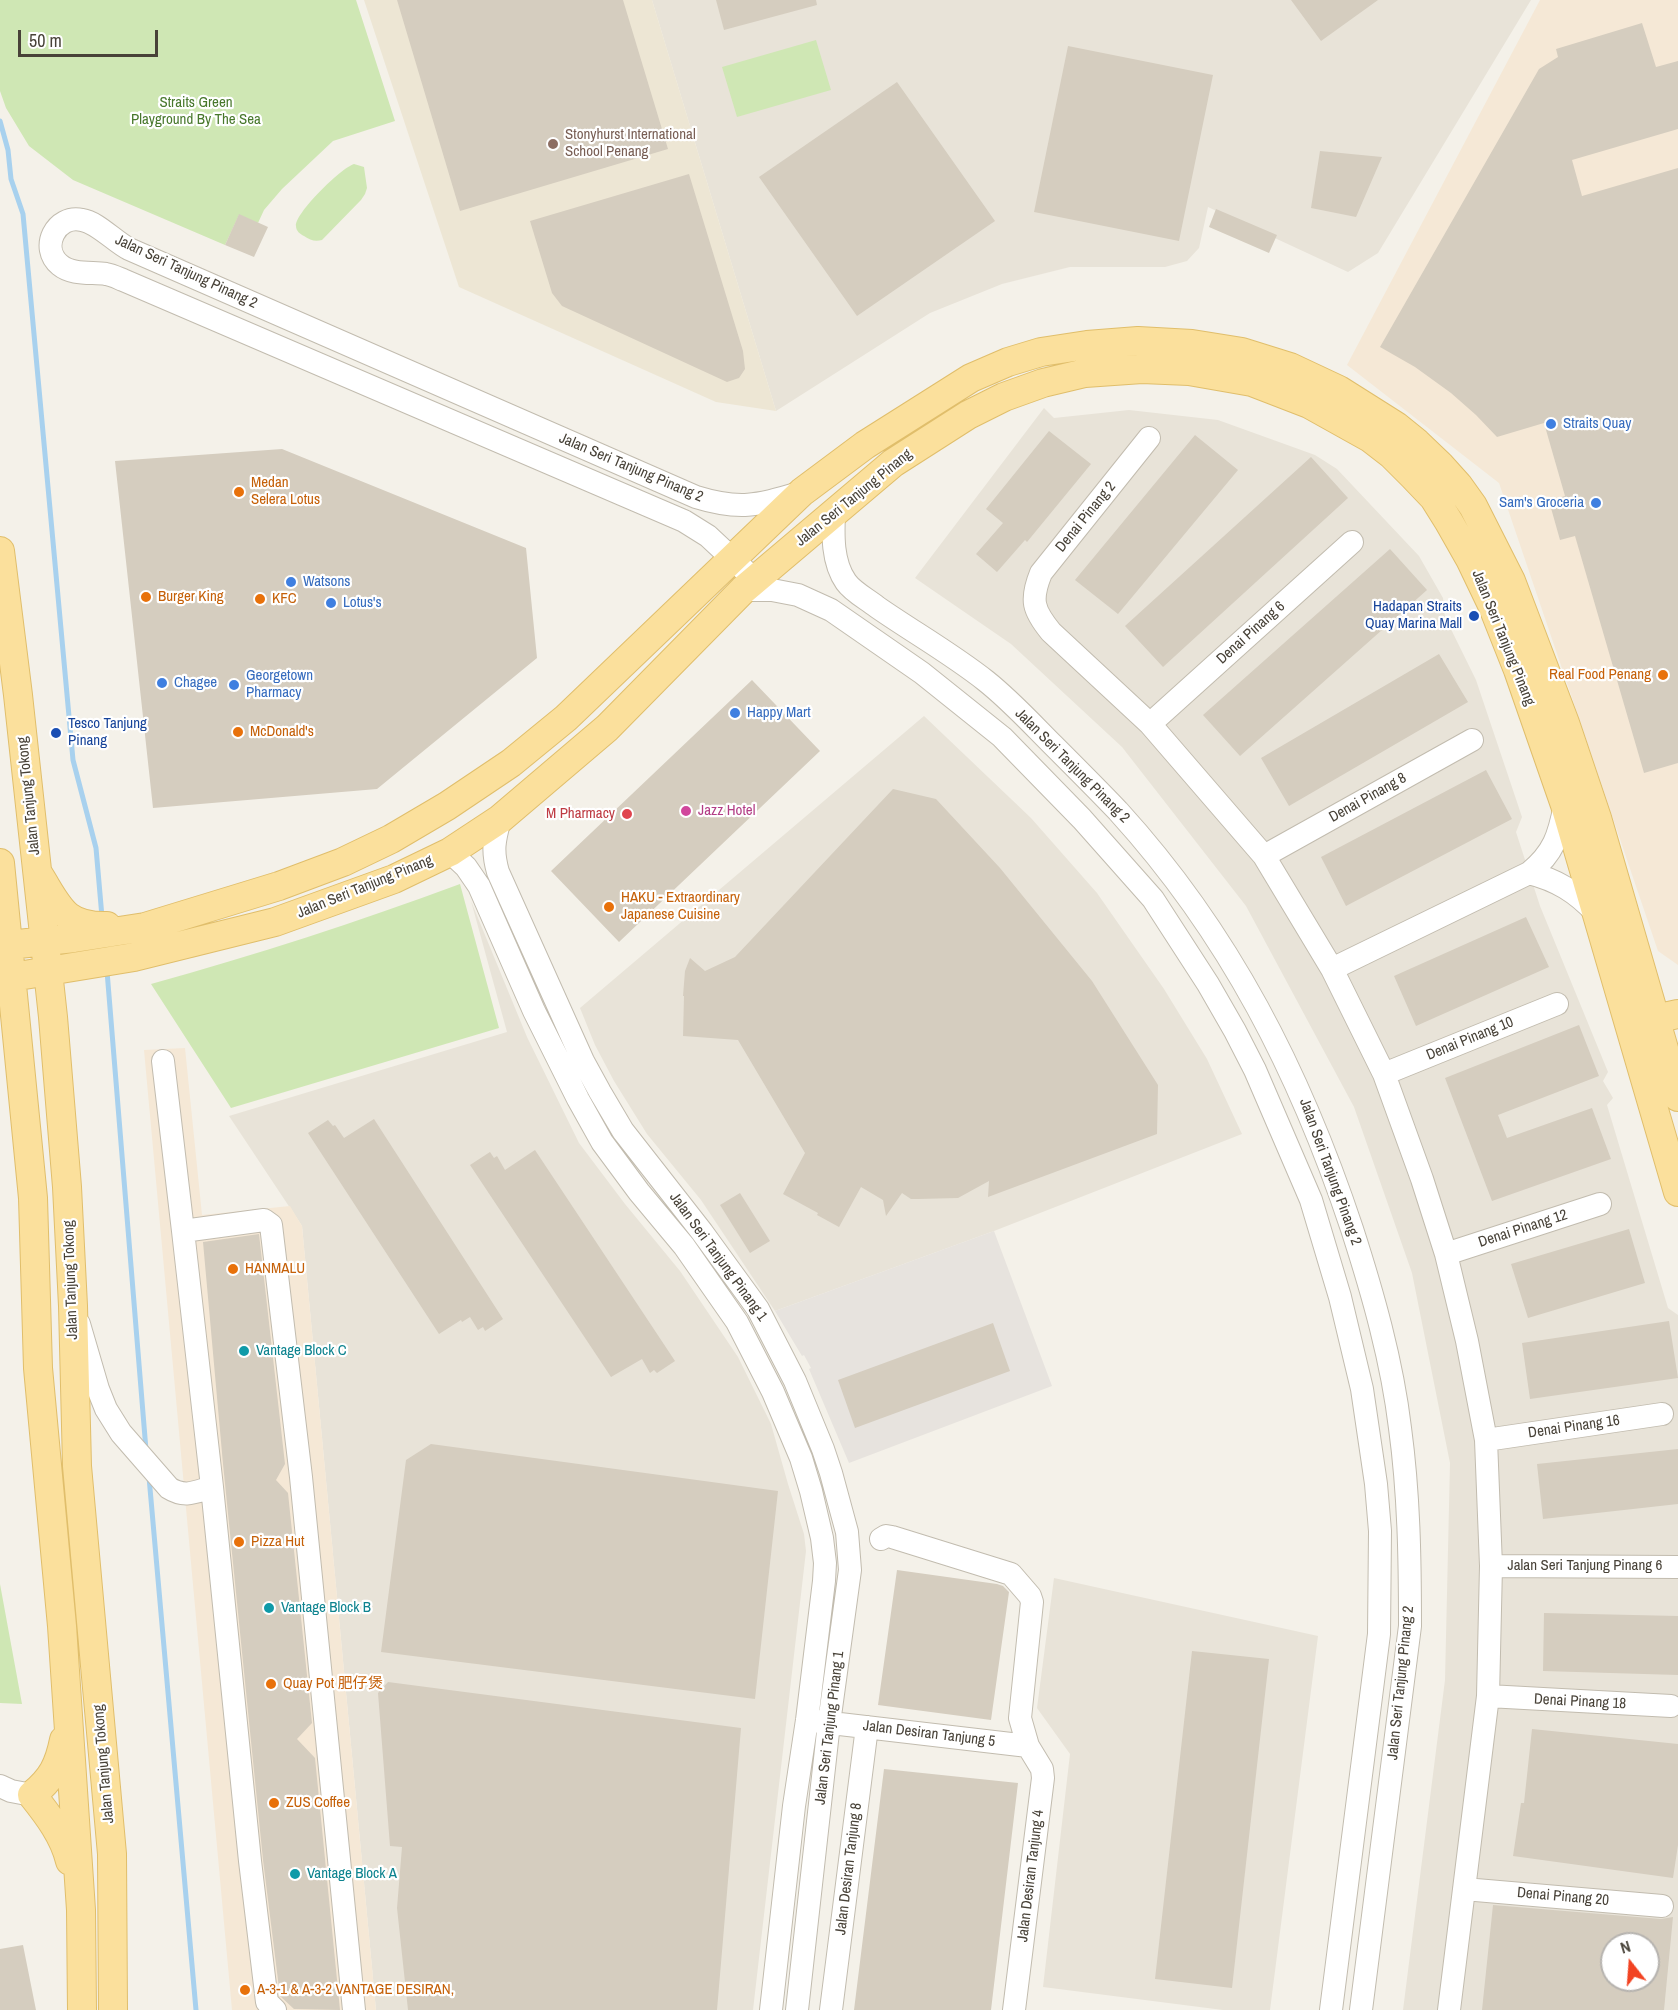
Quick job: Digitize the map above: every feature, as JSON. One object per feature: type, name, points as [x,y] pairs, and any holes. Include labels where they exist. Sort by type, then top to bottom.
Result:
[{"type":"main road","name":"Jalan Seri Tanjung Pinang","points":[[126,944],[343,862],[391,839],[447,807],[511,763],[566,718],[802,492],[865,445],[971,378],[1008,362],[1041,352],[1138,341],[1192,344],[1242,352],[1290,367],[1339,390],[1396,426],[1440,465],[1468,499],[1493,544],[1515,592],[1565,723],[1666,1016],[1678,1090]]},
{"type":"main road","name":"Jalan Seri Tanjung Pinang","points":[[126,944],[275,922],[394,879],[450,852],[510,812],[607,728],[749,585],[892,463],[968,415],[1004,397],[1043,383],[1085,373],[1142,369],[1189,371],[1252,382],[1309,404],[1370,438],[1392,455],[1434,498],[1449,522],[1493,607],[1518,670],[1565,805],[1678,1192]]},
{"type":"main road","name":"Jalan Tanjung Tokong","points":[[0,551],[44,941],[67,1187],[77,1467],[112,1854],[113,2010]]},
{"type":"main road","points":[[447,807],[455,815],[465,820],[510,812]]},
{"type":"main road","points":[[0,863],[5,938],[12,976],[33,1198],[38,1368],[55,1544],[81,1910],[82,2010]]},
{"type":"main road","points":[[36,870],[72,929]]},
{"type":"main road","points":[[5,938],[44,941],[80,924],[96,927],[126,944],[79,972],[52,1017]]},
{"type":"main road","points":[[12,976],[47,971],[79,972]]},
{"type":"main road","points":[[68,1721],[61,1755],[53,1774],[32,1795],[44,1809],[64,1843],[70,1858],[81,1910]]},
{"type":"street","name":"Jalan Seri Tanjung Pinang 2","points":[[802,492],[771,502],[747,506],[729,506],[696,497],[129,249],[88,221],[73,219],[66,221],[59,225],[52,237],[51,251],[54,258],[67,270],[108,275],[123,280],[669,514],[699,530],[733,558],[749,585],[798,595],[831,610],[922,673],[1002,737],[1082,819],[1152,899],[1208,984],[1235,1030],[1255,1070],[1311,1200],[1340,1297],[1362,1389],[1380,1531],[1379,1635],[1331,2010]]},
{"type":"street","name":"Denai Pinang 2","points":[[1149,438],[1041,573],[1035,587],[1034,601],[1039,617],[1051,632],[1150,724]]},
{"type":"street","name":"Jalan Seri Tanjung Pinang 2","points":[[834,512],[833,537],[836,561],[847,583],[883,611],[987,682],[1031,723],[1117,811],[1163,863],[1204,917],[1239,972],[1297,1084],[1324,1149],[1370,1284],[1385,1348],[1400,1426],[1407,1498],[1410,1565],[1410,1626],[1361,2010]]},
{"type":"street","name":"Denai Pinang 6","points":[[1150,724],[1352,542]]},
{"type":"street","points":[[1150,724],[1264,856],[1332,969],[1384,1074],[1446,1254],[1467,1341],[1486,1440],[1491,1566],[1488,1696],[1449,2010]]},
{"type":"street","name":"Denai Pinang 8","points":[[1264,856],[1472,740]]},
{"type":"street","points":[[1332,969],[1529,873],[1551,852],[1557,839],[1565,805]]},
{"type":"street","name":"Jalan Seri Tanjung Pinang 1","points":[[510,812],[494,840],[493,850],[498,872],[583,1061],[622,1131],[702,1232],[758,1309],[776,1342],[823,1449],[846,1532],[850,1570],[829,1723],[797,2010]]},
{"type":"street","name":"Jalan Seri Tanjung Pinang 1","points":[[450,852],[466,867],[479,886],[534,1011],[602,1142],[639,1192],[684,1246],[742,1332],[773,1392],[801,1458],[812,1491],[825,1563],[771,2010]]},
{"type":"street","points":[[1529,873],[1560,883],[1575,893],[1596,913]]},
{"type":"street","name":"Denai Pinang 10","points":[[1384,1074],[1557,1004]]},
{"type":"street","points":[[163,1061],[212,1487],[251,1873],[267,2002],[275,2010]]},
{"type":"street","name":"Denai Pinang 12","points":[[1446,1254],[1600,1204]]},
{"type":"street","points":[[183,1231],[264,1220],[271,1225],[273,1232],[301,1477],[354,2010]]},
{"type":"street","points":[[684,1246],[702,1232]]},
{"type":"street","points":[[73,1306],[98,1389],[106,1409],[121,1433],[169,1488],[177,1494],[187,1494],[212,1487]]},
{"type":"street","name":"Denai Pinang 16","points":[[1486,1440],[1662,1414]]},
{"type":"street","name":"Jalan Desiran Tanjung 4","points":[[881,1539],[892,1536],[1011,1574],[1030,1596],[1032,1602],[1020,1718],[1028,1746],[1042,1769],[1043,1778],[1014,2010]]},
{"type":"street","name":"Jalan Seri Tanjung Pinang 6","points":[[1491,1566],[1678,1567]]},
{"type":"street","name":"Denai Pinang 18","points":[[1488,1696],[1671,1706]]},
{"type":"street","points":[[807,1720],[829,1723]]},
{"type":"street","name":"Jalan Desiran Tanjung 5","points":[[829,1723],[1028,1746]]},
{"type":"street","name":"Jalan Desiran Tanjung 8","points":[[831,2010],[867,1727]]},
{"type":"street","points":[[0,1786],[11,1791],[32,1795]]},
{"type":"street","name":"Denai Pinang 20","points":[[1464,1889],[1662,1906]]},
{"type":"shaded area","name":"Stonyhurst International School Penang","points":[[364,0],[652,0],[776,411],[716,402],[459,287]]},
{"type":"shaded area","points":[[652,0],[1531,0],[1378,253],[1348,272],[1208,207],[1199,248],[1187,261],[1165,267],[1070,267],[1002,284],[930,313],[776,411]]},
{"type":"shaded area","name":"Straits Quay","points":[[1540,0],[1678,0],[1678,965],[1658,951],[1499,483],[1347,365]]},
{"type":"shaded area","points":[[1044,408],[1054,418],[1129,410],[1218,420],[1315,455],[1337,469],[1419,556],[1443,598],[1445,617],[1476,680],[1522,817],[1516,832],[1540,906],[1608,1072],[1603,1081],[1613,1098],[1607,1105],[1668,1308],[1678,1315],[1678,2010],[1403,2010],[1445,1680],[1450,1463],[1412,1273],[1354,1107],[1246,906],[1122,747],[1011,644],[915,578]]},
{"type":"shaded area","points":[[924,716],[1031,818],[1097,893],[1164,989],[1207,1059],[1242,1134],[994,1231],[775,1311],[701,1200],[647,1134],[614,1081],[595,1045],[580,1008]]},
{"type":"shaded area","points":[[471,901],[527,1037],[579,1143],[680,1271],[738,1357],[771,1424],[804,1534],[806,1551],[753,2010],[376,2010],[302,1226],[229,1116],[507,1032]]},
{"type":"shaded area","points":[[185,1048],[202,1215],[290,1206],[302,1226],[376,2010],[232,2010],[144,1050]]},
{"type":"shaded area","points":[[994,1231],[1052,1386],[849,1463],[809,1369],[811,1368],[775,1311]]},
{"type":"shaded area","points":[[1054,1578],[1318,1636],[1270,2010],[1223,2010],[1043,1987],[1070,1754],[1037,1708]]},
{"type":"green space","name":"Straits Green Playground By The Sea","points":[[0,0],[356,0],[395,121],[333,141],[282,189],[264,210],[258,223],[239,215],[225,245],[73,180],[29,146],[6,108],[0,91]]},
{"type":"green space","points":[[816,40],[831,90],[737,117],[722,67]]},
{"type":"green space","points":[[354,164],[364,167],[367,188],[365,194],[322,240],[308,239],[300,233],[296,226],[303,211],[330,182]]},
{"type":"green space","points":[[460,884],[499,1028],[231,1108],[151,984],[306,937]]},
{"type":"green space","points":[[0,1584],[22,1704],[0,1703]]},
{"type":"building","points":[[397,0],[623,0],[668,149],[460,211]]},
{"type":"building","points":[[716,0],[816,0],[817,5],[724,30]]},
{"type":"building","points":[[1291,0],[1378,0],[1321,41]]},
{"type":"building","name":"Straits Quay","points":[[1642,23],[1656,67],[1678,61],[1678,129],[1572,160],[1582,196],[1678,168],[1678,763],[1644,773],[1575,536],[1560,540],[1549,501],[1565,496],[1544,423],[1497,437],[1451,393],[1415,367],[1380,347],[1539,69],[1558,57],[1556,49]]},
{"type":"building","points":[[1068,46],[1213,75],[1179,241],[1034,212]]},
{"type":"building","points":[[897,82],[995,221],[857,316],[759,177]]},
{"type":"building","points":[[1320,151],[1382,157],[1356,217],[1311,208]]},
{"type":"building","points":[[689,174],[743,351],[745,369],[739,378],[727,382],[562,306],[552,293],[530,221]]},
{"type":"building","points":[[1216,209],[1277,235],[1269,253],[1209,227]]},
{"type":"building","points":[[239,214],[268,227],[254,257],[225,245]]},
{"type":"building","points":[[1049,431],[1091,464],[1027,542],[1025,540],[997,572],[976,554],[1003,523],[986,509]]},
{"type":"building","points":[[1195,435],[1238,470],[1118,614],[1075,580]]},
{"type":"building","name":"Lotus's","points":[[282,449],[526,548],[537,658],[377,789],[153,808],[115,461]]},
{"type":"building","points":[[1311,457],[1348,498],[1163,667],[1125,626]]},
{"type":"building","points":[[1390,549],[1427,590],[1240,756],[1203,715]]},
{"type":"building","points":[[1439,654],[1468,702],[1289,806],[1261,758]]},
{"type":"building","name":"Jazz Hotel","points":[[752,680],[820,751],[619,942],[551,871]]},
{"type":"building","points":[[1486,770],[1512,819],[1346,906],[1321,857]]},
{"type":"building","points":[[893,789],[936,799],[1000,868],[1092,981],[1158,1085],[1157,1134],[988,1197],[989,1181],[958,1198],[911,1199],[902,1193],[886,1216],[883,1200],[861,1187],[839,1227],[783,1194],[805,1153],[738,1040],[683,1036],[685,971],[690,958],[705,971],[735,957]]},
{"type":"building","points":[[1526,917],[1549,967],[1416,1026],[1394,976]]},
{"type":"building","points":[[1579,1025],[1599,1076],[1498,1115],[1507,1138],[1592,1108],[1611,1159],[1492,1201],[1445,1078]]},
{"type":"building","points":[[374,1119],[503,1319],[485,1331],[483,1327],[478,1330],[470,1317],[439,1334],[308,1133],[328,1120],[333,1126],[335,1125],[344,1138]]},
{"type":"building","points":[[535,1150],[675,1361],[657,1373],[654,1370],[650,1373],[642,1359],[611,1377],[470,1165],[490,1152],[494,1158],[497,1156],[505,1170]]},
{"type":"building","points":[[740,1193],[770,1241],[750,1253],[720,1205]]},
{"type":"building","points":[[1629,1229],[1645,1283],[1528,1318],[1511,1264]]},
{"type":"building","points":[[259,1234],[285,1464],[276,1480],[288,1493],[312,1723],[297,1739],[315,1758],[340,2010],[294,2009],[280,1996],[263,1860],[203,1242]]},
{"type":"building","points":[[1669,1321],[1678,1378],[1530,1399],[1522,1343]]},
{"type":"building","points":[[993,1323],[1010,1371],[855,1428],[838,1380]]},
{"type":"building","points":[[431,1444],[778,1491],[755,1699],[381,1652],[406,1460]]},
{"type":"building","points":[[1678,1449],[1678,1504],[1543,1519],[1537,1464]]},
{"type":"building","points":[[897,1570],[997,1584],[1009,1592],[991,1720],[878,1705]]},
{"type":"building","points":[[1544,1613],[1678,1616],[1678,1675],[1543,1671]]},
{"type":"building","points":[[1192,1651],[1269,1659],[1232,1988],[1155,1979]]},
{"type":"building","points":[[388,1682],[741,1728],[717,2010],[408,2010],[397,1908],[402,1847],[390,1846],[378,1693]]},
{"type":"building","points":[[1532,1729],[1678,1744],[1678,1845],[1673,1878],[1513,1856],[1521,1803],[1524,1803]]},
{"type":"building","points":[[884,1769],[1018,1783],[991,2010],[854,2010]]},
{"type":"building","points":[[1493,1905],[1661,1919],[1673,1917],[1664,2010],[1482,2010]]},
{"type":"building","points":[[23,1945],[36,2010],[0,2010],[0,1949]]},
{"type":"waterway","points":[[0,121],[8,150],[11,179],[23,214],[73,760],[96,848],[102,917]]},
{"type":"waterway","points":[[107,971],[146,1450]]},
{"type":"waterway","points":[[149,1477],[196,2010]]},
{"type":"place","name":"Stonyhurst International School Penang","points":[[553,144]]},
{"type":"place","name":"Straits Quay","points":[[1551,424]]},
{"type":"place","name":"Medan Selera Lotus","points":[[239,492]]},
{"type":"place","name":"Sam's Groceria","points":[[1596,503]]},
{"type":"place","name":"Watsons","points":[[291,582]]},
{"type":"place","name":"Burger King","points":[[146,597]]},
{"type":"place","name":"KFC","points":[[260,599]]},
{"type":"place","name":"Lotus's","points":[[331,603]]},
{"type":"place","name":"Hadapan Straits Quay Marina Mall","points":[[1474,616]]},
{"type":"place","name":"Real Food Penang","points":[[1663,675]]},
{"type":"place","name":"Chagee","points":[[162,683]]},
{"type":"place","name":"Georgetown Pharmacy","points":[[234,685]]},
{"type":"place","name":"Happy Mart","points":[[735,713]]},
{"type":"place","name":"McDonald's","points":[[238,732]]},
{"type":"place","name":"Tesco Tanjung Pinang","points":[[56,733]]},
{"type":"place","name":"Jazz Hotel","points":[[686,811]]},
{"type":"place","name":"M Pharmacy","points":[[627,814]]},
{"type":"place","name":"HAKU - Extraordinary Japanese Cuisine","points":[[609,907]]},
{"type":"place","name":"HANMALU","points":[[233,1269]]},
{"type":"place","name":"Vantage Block C","points":[[244,1351]]},
{"type":"place","name":"Pizza Hut","points":[[239,1542]]},
{"type":"place","name":"Vantage Block B","points":[[269,1608]]},
{"type":"place","name":"Quay Pot 肥仔煲","points":[[271,1684]]},
{"type":"place","name":"ZUS Coffee","points":[[274,1803]]},
{"type":"place","name":"Vantage Block A","points":[[295,1874]]},
{"type":"place","name":"A-3-1 & A-3-2 VANTAGE DESIRAN,","points":[[245,1990]]}]
